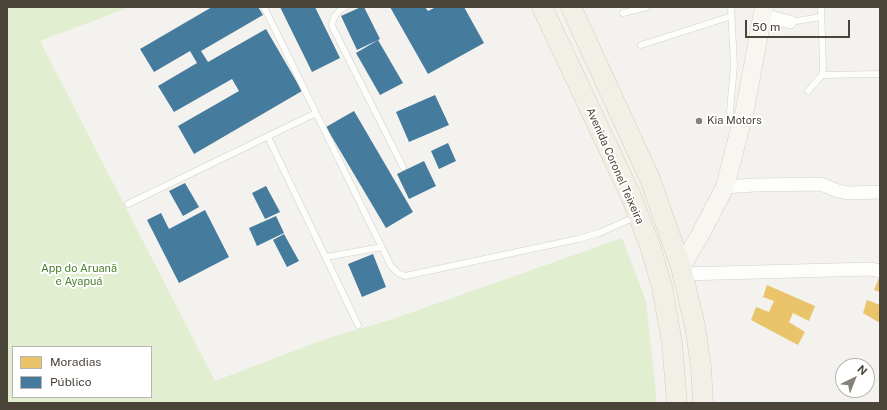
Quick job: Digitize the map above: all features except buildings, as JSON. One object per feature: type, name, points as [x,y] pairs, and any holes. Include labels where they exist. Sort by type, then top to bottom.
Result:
[{"type":"main road","name":"Avenida Coronel Teixeira","points":[[542,7],[631,196],[651,249],[662,286],[672,343],[677,403]]},
{"type":"main road","points":[[571,7],[650,179],[682,270],[699,353],[703,403]]},
{"type":"street","points":[[790,22],[763,11],[742,120],[725,187],[682,270],[871,269],[880,271]]},
{"type":"street","points":[[725,187],[821,184],[838,191],[848,193],[880,192]]},
{"type":"lane","points":[[264,7],[391,266],[398,273],[406,276],[578,239],[599,233],[639,216]]},
{"type":"lane","points":[[345,7],[337,12],[333,18],[332,26],[403,167]]},
{"type":"lane","points":[[623,14],[647,7]]},
{"type":"lane","points":[[731,7],[734,65],[730,111],[733,118],[742,120]]},
{"type":"lane","points":[[808,91],[822,75],[821,7]]},
{"type":"lane","points":[[641,45],[732,16]]},
{"type":"lane","points":[[790,22],[821,17]]},
{"type":"lane","points":[[822,75],[880,74]]},
{"type":"lane","points":[[128,204],[316,113]]},
{"type":"lane","points":[[268,137],[358,325]]},
{"type":"lane","points":[[326,257],[382,247]]},
{"type":"green space","name":"App do Aruanã e Ayapuá","points":[[7,7],[124,7],[125,9],[40,41],[215,381],[328,338],[390,320],[622,238],[646,301],[657,403],[7,403]]},
{"type":"place","name":"Kia Motors","points":[[699,121]]}]
